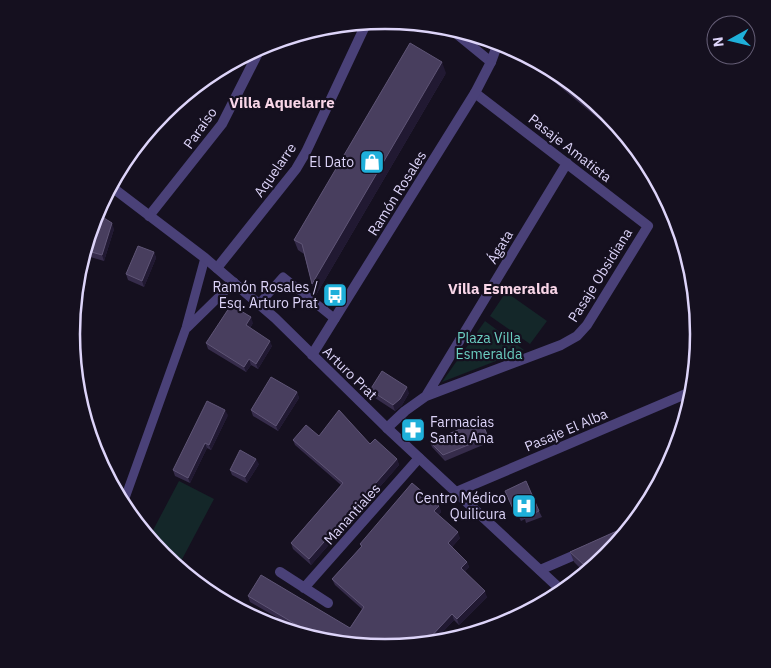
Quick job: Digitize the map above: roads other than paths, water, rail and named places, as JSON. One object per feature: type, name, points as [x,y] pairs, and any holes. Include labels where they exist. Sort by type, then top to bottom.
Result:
[{"type":"street","name":"Aquelarre","points":[[217,268],[296,169],[306,152],[364,29]]},
{"type":"street","points":[[464,39],[492,62]]},
{"type":"street","name":"Ramón Rosales","points":[[312,355],[476,93],[492,62],[496,50]]},
{"type":"street","name":"Paraíso","points":[[149,216],[222,124],[256,58]]},
{"type":"street","name":"Pasaje Amatista","points":[[476,93],[648,226]]},
{"type":"street","name":"Ágata","points":[[426,396],[567,163]]},
{"type":"street","name":"Arturo Prat","points":[[116,191],[205,258],[259,304],[387,428],[557,586]]},
{"type":"street","name":"Pasaje Obsidiana","points":[[387,428],[405,410],[426,396],[561,345],[577,336],[587,325],[648,226]]},
{"type":"street","name":"Pasaje El Alba","points":[[456,492],[685,394]]},
{"type":"street","name":"Manantiales","points":[[304,588],[419,458]]},
{"type":"street","points":[[540,570],[594,546]]},
{"type":"street","points":[[280,572],[328,603]]},
{"type":"lane","points":[[125,494],[186,328],[205,258]]},
{"type":"lane","points":[[259,304],[283,277],[334,318]]},
{"type":"lane","points":[[186,328],[234,282]]},
{"type":"place","name":"El Dato","points":[[372,162]]},
{"type":"place","name":"Ramón Rosales / Esq. Arturo Prat","points":[[335,295]]},
{"type":"place","name":"Farmacias Santa Ana","points":[[413,430]]},
{"type":"place","name":"Centro Médico Quilicura","points":[[524,506]]},
{"type":"district","name":"Villa Aquelarre","points":[[282,102]]},
{"type":"district","name":"Villa Esmeralda","points":[[503,288]]},
{"type":"park label","name":"Plaza Villa Esmeralda","points":[[489,346]]}]
